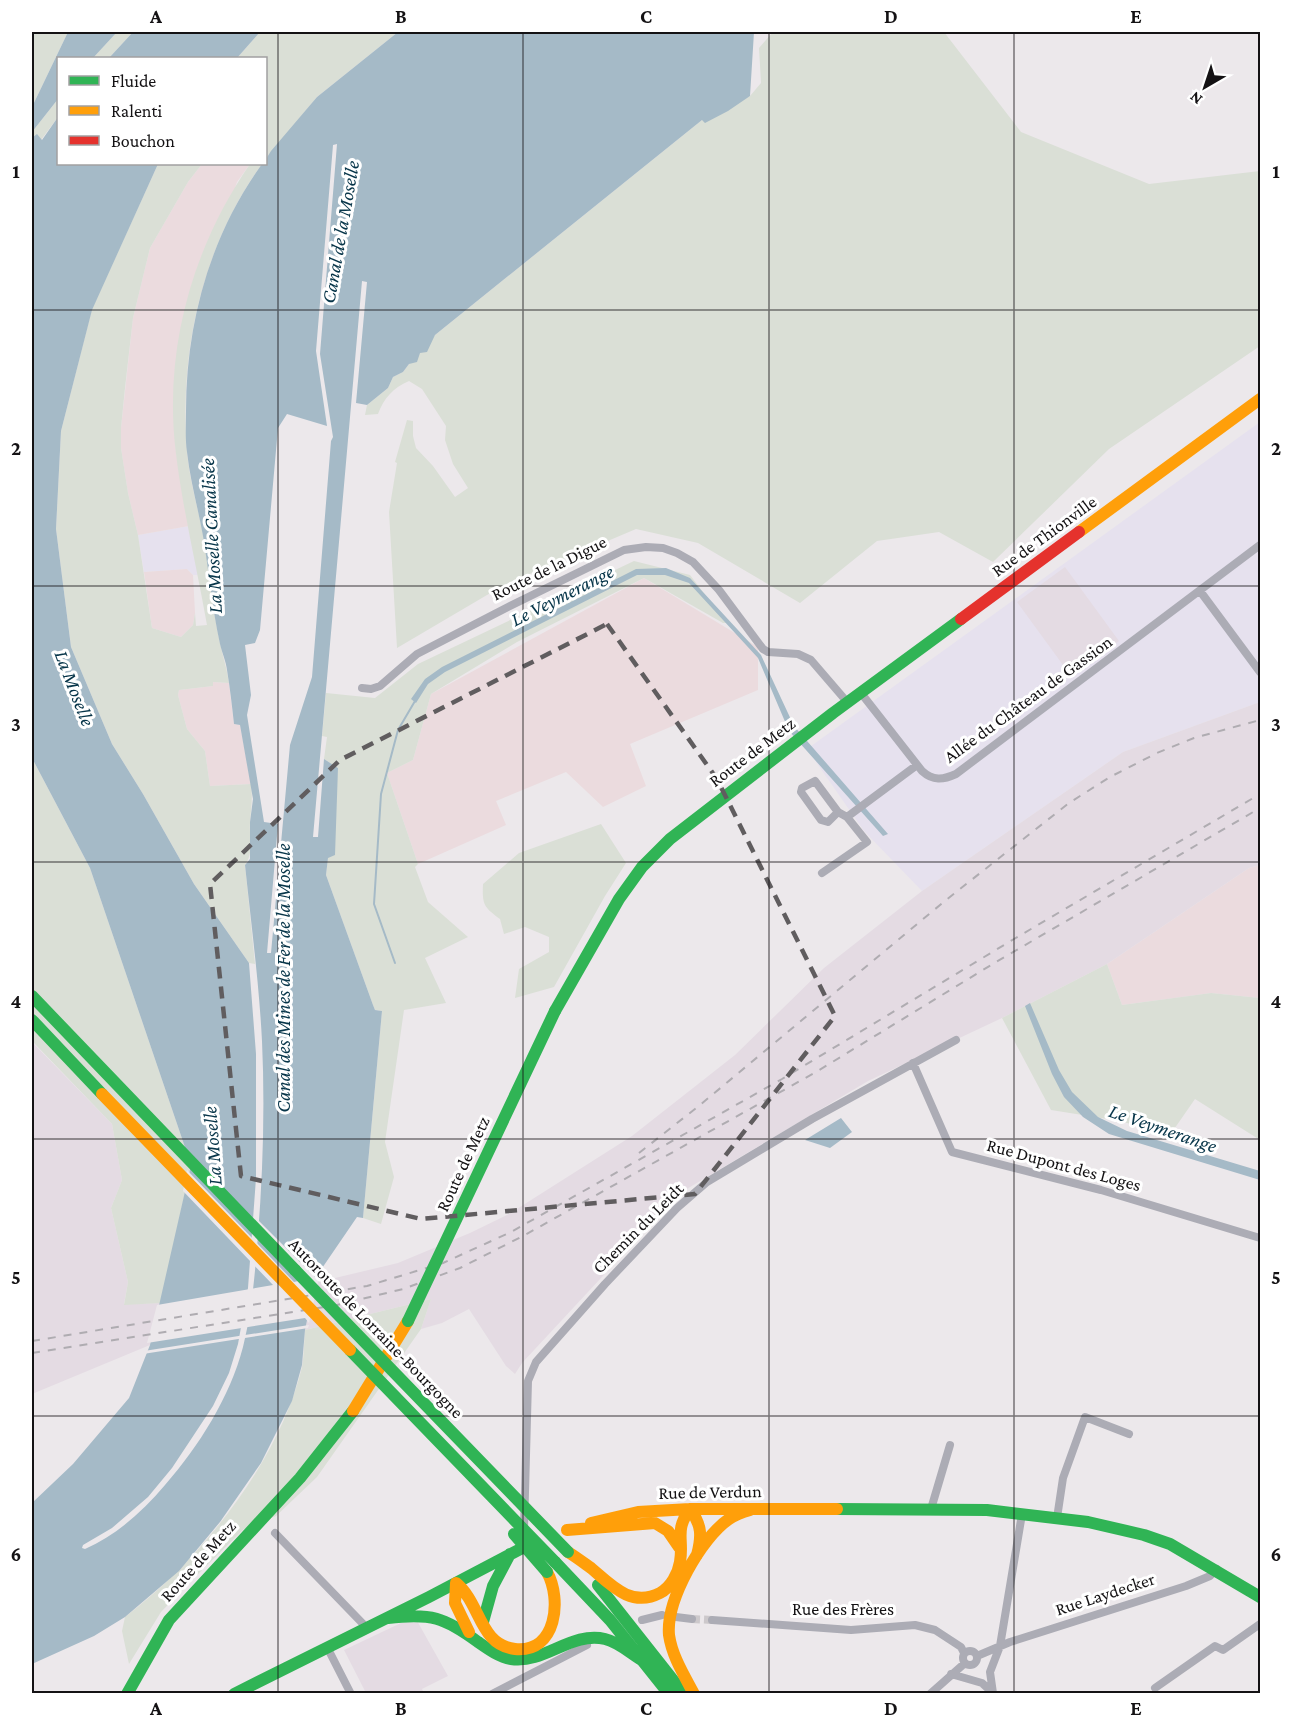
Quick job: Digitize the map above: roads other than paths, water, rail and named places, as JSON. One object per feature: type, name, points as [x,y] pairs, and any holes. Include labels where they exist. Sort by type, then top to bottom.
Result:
[{"type":"main road","name":"Rue de Thionville","points":[[848,703],[1260,399]]},
{"type":"main road","name":"Route de Metz","points":[[127,1694],[141,1673],[169,1620],[300,1478],[358,1405],[398,1341],[555,1011],[607,917],[642,867],[670,839],[848,703]]},
{"type":"main road","name":"Autoroute de Lorraine-Bourgogne","points":[[32,996],[568,1552],[616,1605],[684,1694]]},
{"type":"main road","name":"Autoroute de Lorraine-Bourgogne","points":[[32,1020],[498,1503],[501,1518],[551,1567]]},
{"type":"main road","points":[[568,1552],[624,1596],[647,1598],[662,1592],[672,1582],[678,1571],[681,1520],[690,1509],[700,1522],[702,1534],[697,1555]]},
{"type":"main road","name":"Rue de Verdun","points":[[234,1694],[388,1618],[531,1543],[590,1523],[638,1512],[690,1509],[931,1509],[987,1510],[1057,1518],[1118,1528],[1170,1544],[1217,1569],[1260,1597]]},
{"type":"main road","points":[[694,1694],[671,1647],[669,1625],[672,1608],[697,1555],[712,1532],[727,1520],[750,1510]]},
{"type":"main road","points":[[567,1530],[655,1523],[668,1531],[679,1547]]},
{"type":"main road","points":[[482,1625],[490,1589],[510,1554]]},
{"type":"main road","points":[[472,1636],[455,1606],[452,1593],[456,1583],[466,1589],[473,1600],[482,1625],[493,1640],[507,1648],[522,1650],[537,1646],[549,1633],[554,1619],[556,1595],[551,1567]]},
{"type":"main road","points":[[551,1567],[610,1620],[669,1694]]},
{"type":"main road","points":[[388,1618],[427,1615],[446,1620],[500,1656],[529,1660],[575,1640],[592,1638],[607,1639],[631,1656],[645,1662]]},
{"type":"main road","name":"Route de Metz","points":[[136,1694],[141,1673]]},
{"type":"street","name":"Allée du Château de Gassion","points":[[861,693],[928,776],[936,779],[947,778],[956,774],[1260,545]]},
{"type":"street","name":"Route de la Digue","points":[[362,688],[371,689],[380,686],[417,654],[518,602],[624,550],[646,547],[663,548],[693,562],[719,590],[763,649],[768,652],[798,654],[811,660],[848,703]]},
{"type":"street","points":[[1200,591],[1260,672]]},
{"type":"street","points":[[847,817],[917,765]]},
{"type":"street","points":[[822,873],[867,842],[847,817],[838,812],[815,782],[802,788],[801,792],[821,820],[828,822],[838,812]]},
{"type":"street","name":"Chemin du Leidt","points":[[531,1543],[524,1526],[528,1381],[536,1362],[651,1233],[707,1182],[812,1119],[956,1040]]},
{"type":"street","name":"Rue Dupont des Loges","points":[[913,1063],[952,1152],[1101,1190],[1260,1238]]},
{"type":"street","points":[[1057,1518],[1063,1478],[1085,1417],[1129,1434]]},
{"type":"street","points":[[931,1509],[950,1445]]},
{"type":"street","points":[[993,1693],[990,1672],[1000,1646],[1022,1514]]},
{"type":"street","points":[[275,1533],[367,1628]]},
{"type":"street","name":"Rue Laydecker","points":[[977,1656],[1000,1646],[1186,1586],[1210,1576],[1217,1569]]},
{"type":"street","points":[[642,1620],[662,1615]]},
{"type":"street","points":[[676,1617],[692,1619]]},
{"type":"street","name":"Rue des Frères","points":[[712,1620],[851,1629],[915,1625],[935,1630],[961,1647],[964,1653]]},
{"type":"street","points":[[1155,1688],[1215,1646],[1223,1650],[1260,1624]]},
{"type":"street","points":[[492,1694],[587,1645]]},
{"type":"street","points":[[327,1647],[351,1694]]},
{"type":"street","points":[[973,1651],[977,1656],[977,1661],[969,1665],[965,1663],[964,1653],[973,1651]]},
{"type":"street","points":[[930,1694],[965,1663]]},
{"type":"street","points":[[951,1674],[982,1683],[993,1693]]},
{"type":"water","points":[[68,32],[117,32],[94,57],[57,57],[57,100],[32,132],[32,107]]},
{"type":"water","points":[[133,32],[260,32],[238,57],[110,57]]},
{"type":"water","points":[[398,32],[754,32],[750,96],[705,123],[702,120],[435,335],[427,352],[420,353],[417,362],[409,364],[403,372],[393,377],[388,388],[367,405],[356,403],[367,282],[362,281],[313,837],[318,837],[324,759],[338,768],[335,855],[328,858],[326,875],[375,1010],[382,1011],[363,1218],[357,1217],[316,1277],[305,1330],[302,1365],[292,1401],[261,1463],[220,1522],[179,1571],[125,1617],[94,1636],[32,1664],[32,1503],[73,1464],[129,1398],[150,1345],[191,1165],[90,868],[32,758],[32,138],[37,134],[42,140],[57,118],[57,165],[158,165],[92,310],[61,431],[56,529],[71,647],[112,744],[194,884],[249,963],[256,1054],[256,1178],[248,1288],[238,1344],[229,1373],[213,1406],[172,1468],[148,1497],[112,1528],[83,1545],[82,1548],[85,1549],[108,1537],[148,1504],[190,1454],[212,1420],[230,1384],[243,1347],[249,1320],[260,1211],[263,1114],[261,1019],[245,865],[250,859],[250,822],[253,799],[240,725],[234,724],[203,536],[188,462],[187,378],[196,313],[215,251],[244,192],[261,165],[267,165],[267,157],[317,97]],"holes":[[[337,144],[320,354],[333,437],[312,677],[290,745],[271,953],[267,953],[278,824],[264,822],[247,715],[251,695],[245,645],[255,643],[260,630],[278,428],[287,414],[327,426],[316,351],[333,145]]]},
{"type":"water","points":[[666,568],[690,578],[761,655],[794,726],[888,834],[883,836],[789,731],[758,658],[689,583],[665,575],[637,575],[445,672],[428,684],[416,703],[411,699],[425,679],[442,667],[636,569]]},
{"type":"water","points":[[1030,1003],[1059,1070],[1072,1092],[1098,1117],[1127,1131],[1260,1171],[1260,1180],[1109,1134],[1083,1117],[1064,1097],[1052,1074],[1025,1006]]},
{"type":"water","points":[[841,1118],[852,1132],[830,1148],[805,1140]]},
{"type":"waterway","name":"Le Veymerange","points":[[395,963],[374,904],[381,794],[398,730],[415,701]]},
{"type":"tunnel","points":[[692,1619],[712,1620]]},
{"type":"railway","points":[[639,1153],[946,900],[1069,803],[1110,777],[1157,753],[1194,738],[1260,720]]},
{"type":"railway","points":[[32,1341],[367,1286],[443,1263],[511,1232],[782,1079],[1260,794]]},
{"type":"railway","points":[[32,1353],[337,1305],[403,1289],[460,1268],[523,1236],[816,1072],[996,962],[1260,808]]},
{"type":"water label","name":"Canal de la Moselle","points":[[340,232]]},
{"type":"water label","name":"La Moselle Canalisée","points":[[211,536]]},
{"type":"water label","name":"La Moselle","points":[[75,688]]},
{"type":"water label","name":"Canal des Mines de Fer de la Moselle","points":[[283,978]]},
{"type":"water label","name":"La Moselle","points":[[212,1146]]}]
